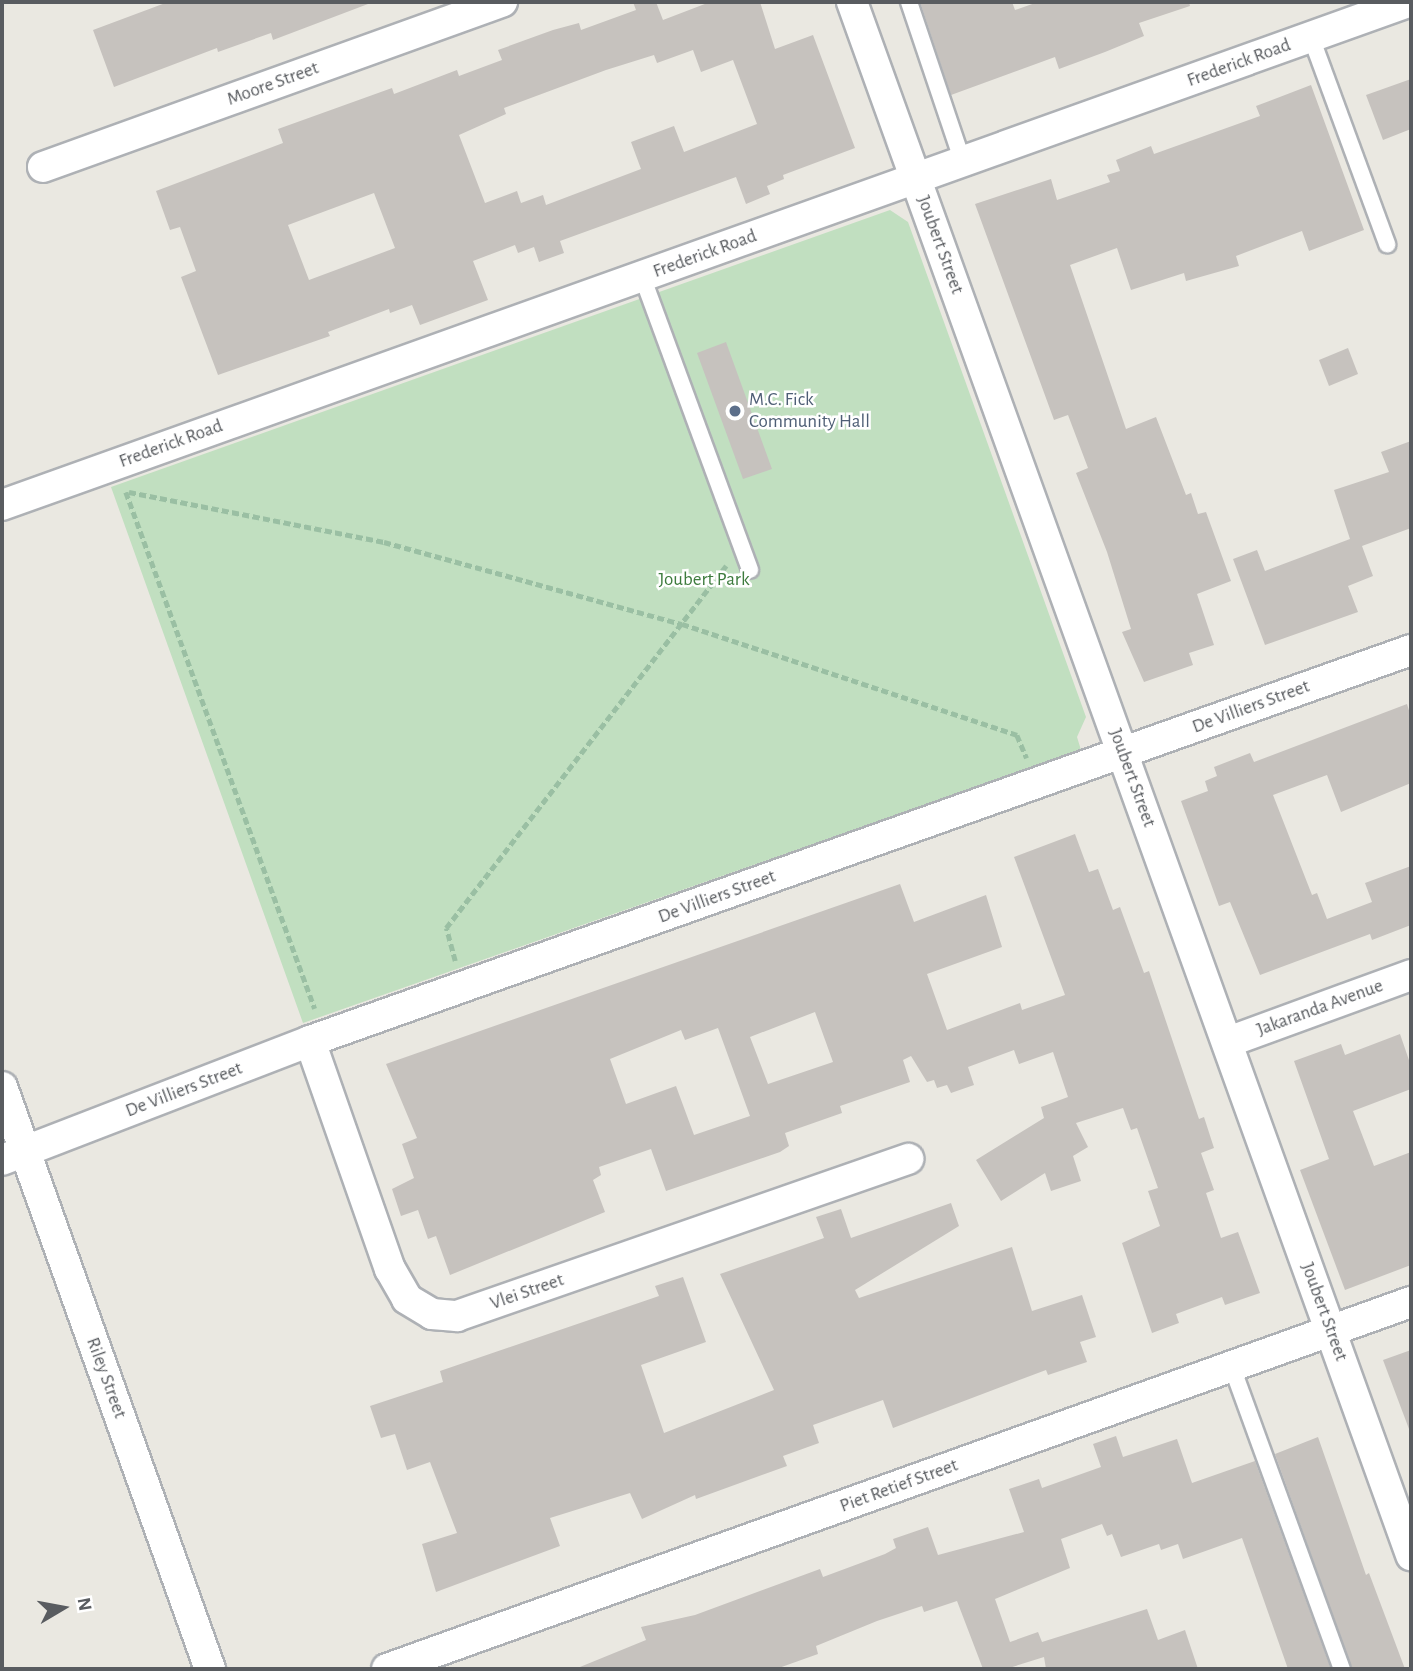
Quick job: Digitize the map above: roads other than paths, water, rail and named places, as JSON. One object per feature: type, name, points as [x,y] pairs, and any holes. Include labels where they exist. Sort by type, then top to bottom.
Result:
[{"type":"street","name":"Moore Street","points":[[43,167],[502,2]]},
{"type":"street","name":"Joubert Street","points":[[852,2],[1411,1555]]},
{"type":"street","name":"Frederick Road","points":[[2,505],[1408,2]]},
{"type":"street","name":"De Villiers Street","points":[[13,1156],[310,1041],[1411,650]]},
{"type":"street","name":"Jakaranda Avenue","points":[[1228,1042],[1411,975]]},
{"type":"street","name":"Vlei Street","points":[[310,1041],[390,1269],[407,1300],[432,1314],[457,1316],[908,1159]]},
{"type":"street","name":"Riley Street","points":[[2,1087],[13,1156],[210,1669]]},
{"type":"street","name":"Piet Retief Street","points":[[387,1669],[1411,1302]]},
{"type":"lane","points":[[909,2],[963,162]]},
{"type":"lane","points":[[1311,37],[1387,244]]},
{"type":"lane","points":[[642,276],[750,570]]},
{"type":"lane","points":[[1232,1367],[1342,1669]]},
{"type":"place","name":"M.C. Fick Community Hall","points":[[735,411]]},
{"type":"park label","name":"Joubert Park","points":[[704,580]]}]
